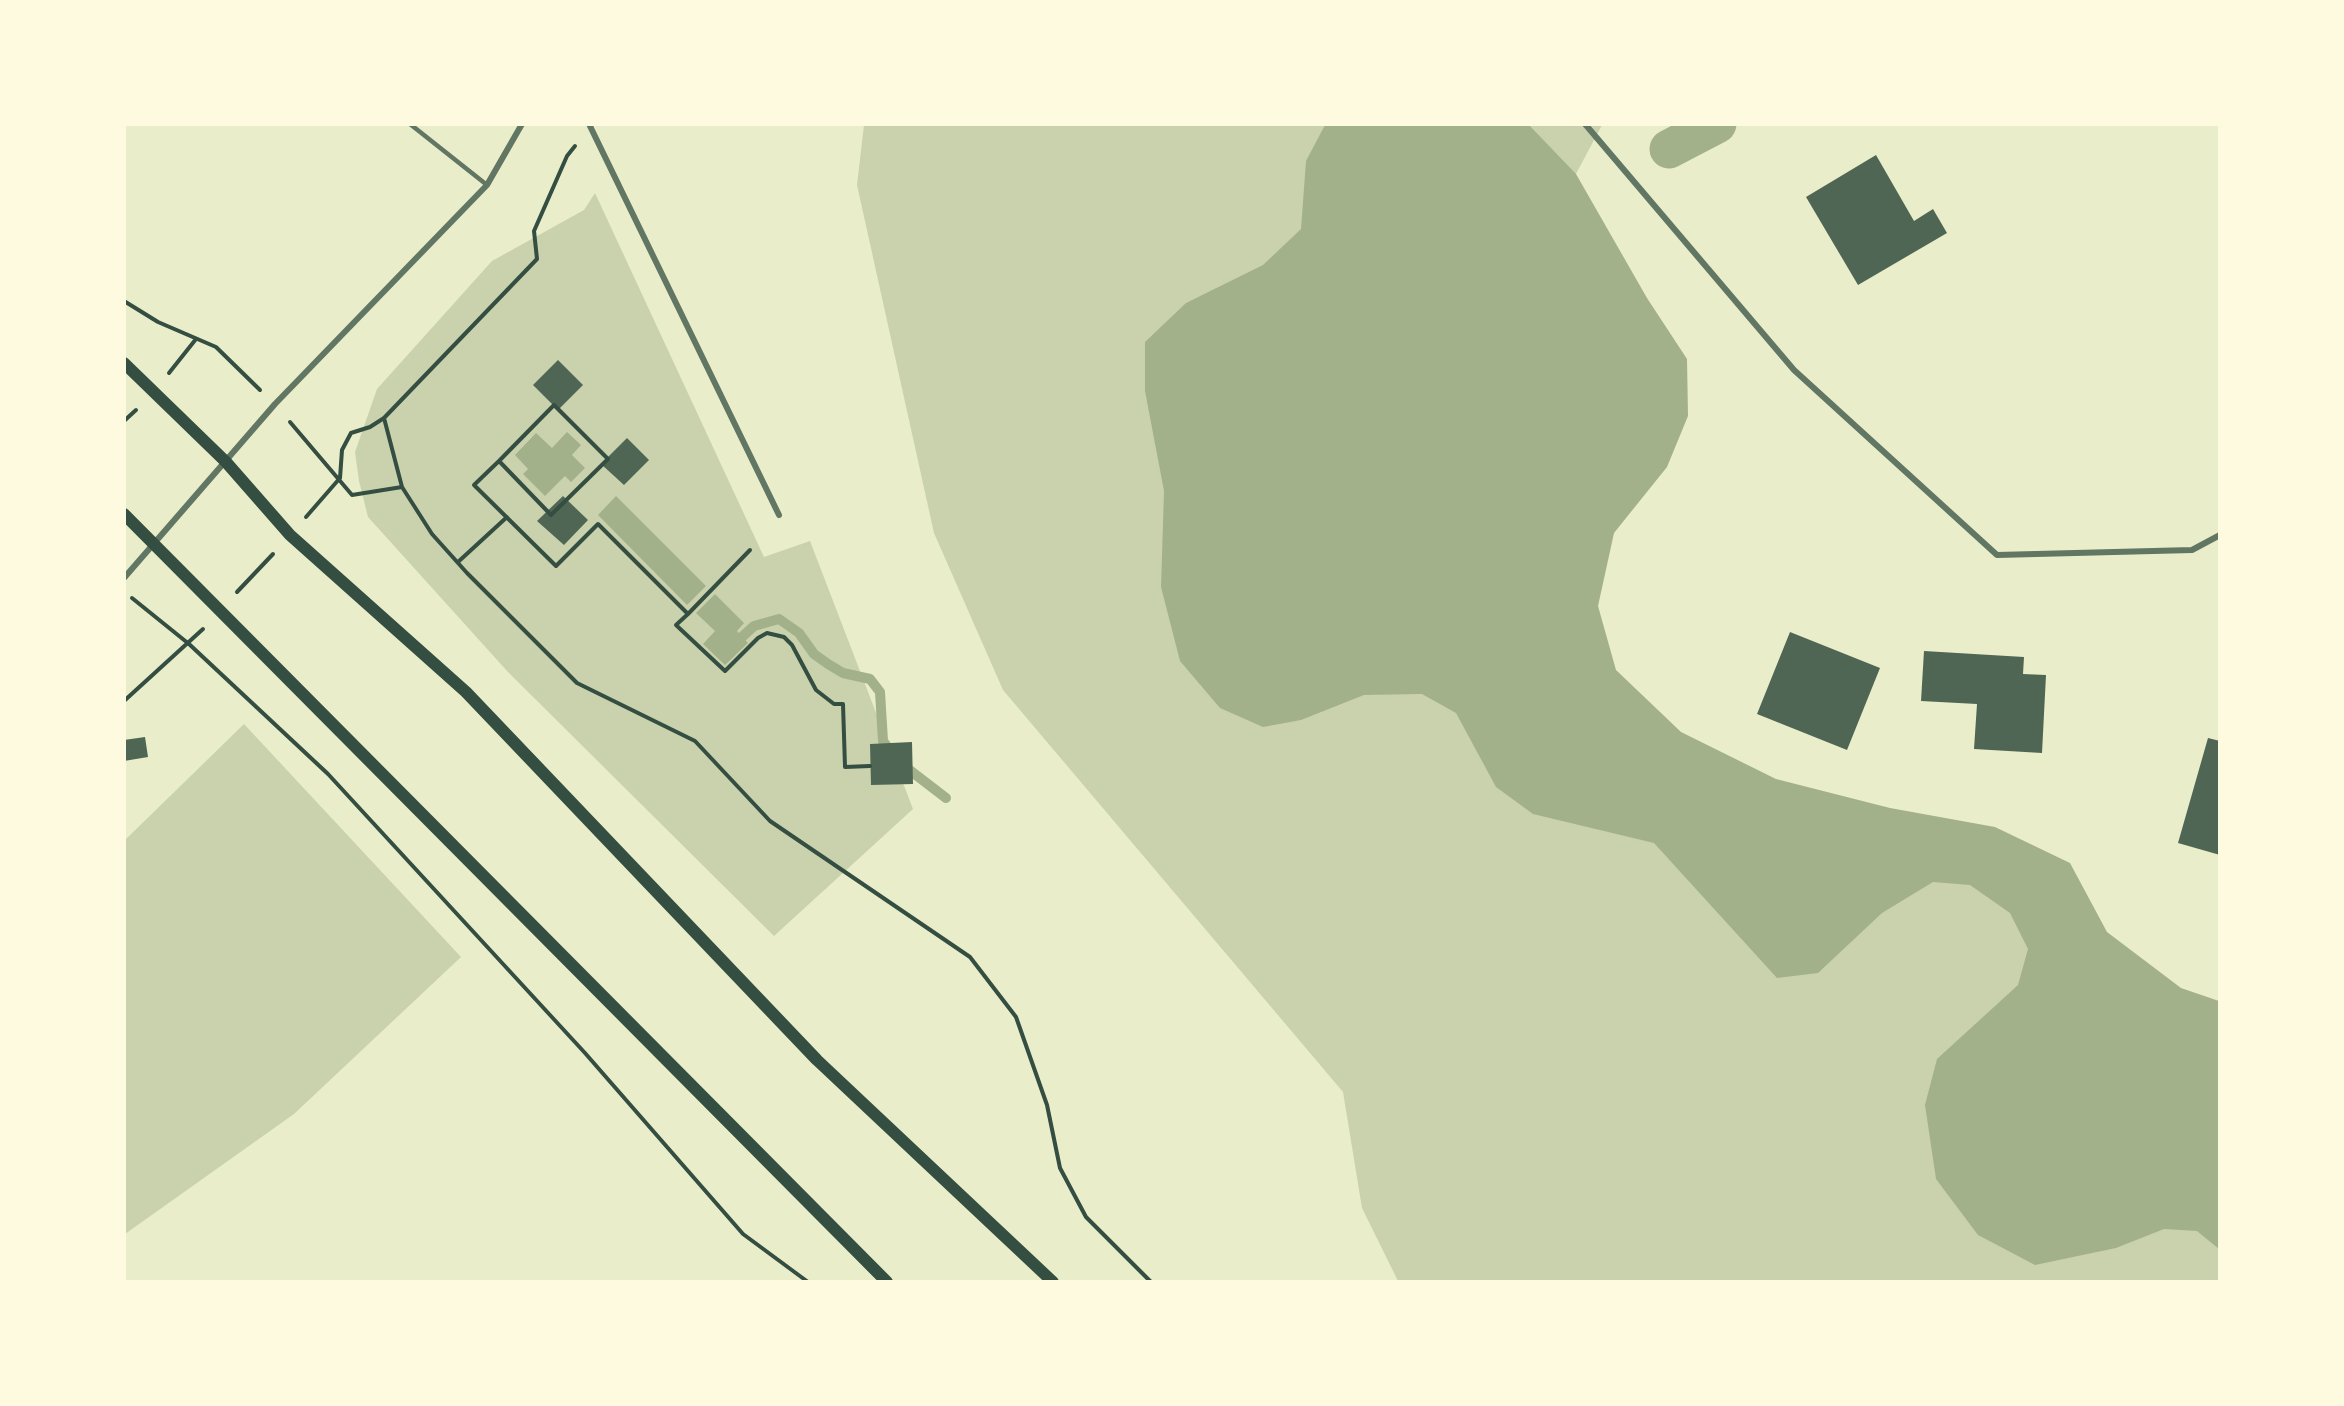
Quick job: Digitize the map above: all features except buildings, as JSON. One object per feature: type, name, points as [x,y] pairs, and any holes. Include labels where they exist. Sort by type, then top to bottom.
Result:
[{"type":"main road","points":[[124,363],[226,462],[290,535],[466,692],[817,1060],[1053,1281]]},
{"type":"main road","points":[[124,514],[887,1281]]},
{"type":"street","points":[[124,578],[275,404],[487,186],[522,124]]},
{"type":"street","points":[[1585,124],[1794,370],[1997,555],[2192,550],[2220,536]]},
{"type":"street","points":[[590,125],[779,515]]},
{"type":"lane","points":[[410,124],[487,186]]},
{"type":"path","points":[[340,478],[342,450],[351,433],[370,427],[384,418],[537,260],[534,231],[567,156],[590,125]]},
{"type":"path","points":[[124,301],[158,322],[216,347],[275,404],[340,478],[352,495],[402,487]]},
{"type":"path","points":[[499,461],[551,515],[608,459],[554,405],[474,485],[556,566],[598,524],[688,614]]},
{"type":"path","points":[[384,418],[402,487],[432,534],[577,683],[695,741],[770,821],[970,957],[1016,1017],[1047,1106],[1060,1168],[1086,1217],[1151,1281]]},
{"type":"path","points":[[458,562],[507,517]]},
{"type":"path","points":[[750,550],[676,625],[725,671],[758,638],[767,633],[784,637],[792,645],[816,690],[834,704],[843,704],[845,767],[870,766]]},
{"type":"path","points":[[124,592],[189,644],[328,774],[585,1053],[743,1234],[808,1281]]},
{"type":"shaded area","points":[[864,125],[1602,125],[1576,174],[1540,727],[2013,857],[2219,1049],[2219,1281],[1398,1281],[1362,1208],[1343,1092],[1003,690],[934,533],[857,185]]},
{"type":"shaded area","points":[[1325,125],[1529,125],[1576,174],[1647,298],[1687,359],[1688,416],[1667,467],[1614,533],[1598,606],[1616,670],[1681,732],[1776,779],[1890,808],[1995,827],[2070,863],[2107,932],[2181,988],[2219,1001],[2219,1249],[2197,1231],[2164,1229],[2116,1248],[2035,1265],[1978,1235],[1936,1179],[1925,1105],[1937,1059],[2018,985],[2028,949],[2010,913],[1970,885],[1933,882],[1882,913],[1818,973],[1777,978],[1654,843],[1533,814],[1496,787],[1456,713],[1422,694],[1364,695],[1301,720],[1263,727],[1220,708],[1180,661],[1161,587],[1164,491],[1145,391],[1145,342],[1186,303],[1263,265],[1301,229],[1306,161]]},
{"type":"shaded area","points":[[595,193],[764,557],[810,541],[913,809],[774,936],[508,672],[368,517],[359,481],[355,452],[377,389],[492,261],[584,210]]},
{"type":"shaded area","points":[[567,432],[581,445],[572,455],[585,468],[571,482],[565,476],[545,496],[523,474],[528,469],[515,455],[536,433],[552,448]]},
{"type":"shaded area","points":[[616,496],[706,586],[687,605],[598,515]]},
{"type":"shaded area","points":[[715,594],[744,623],[737,631],[748,643],[725,665],[703,644],[715,631],[696,613]]},
{"type":"shaded area","points":[[244,724],[461,957],[294,1114],[125,1234],[125,840]]},
{"type":"waterway","points":[[1669,149],[1717,124]]},
{"type":"waterway","points":[[742,637],[754,626],[779,619],[799,633],[814,654],[828,664],[843,673],[870,679],[880,692],[883,741],[893,754]]},
{"type":"waterway","points":[[903,765],[946,798]]}]
